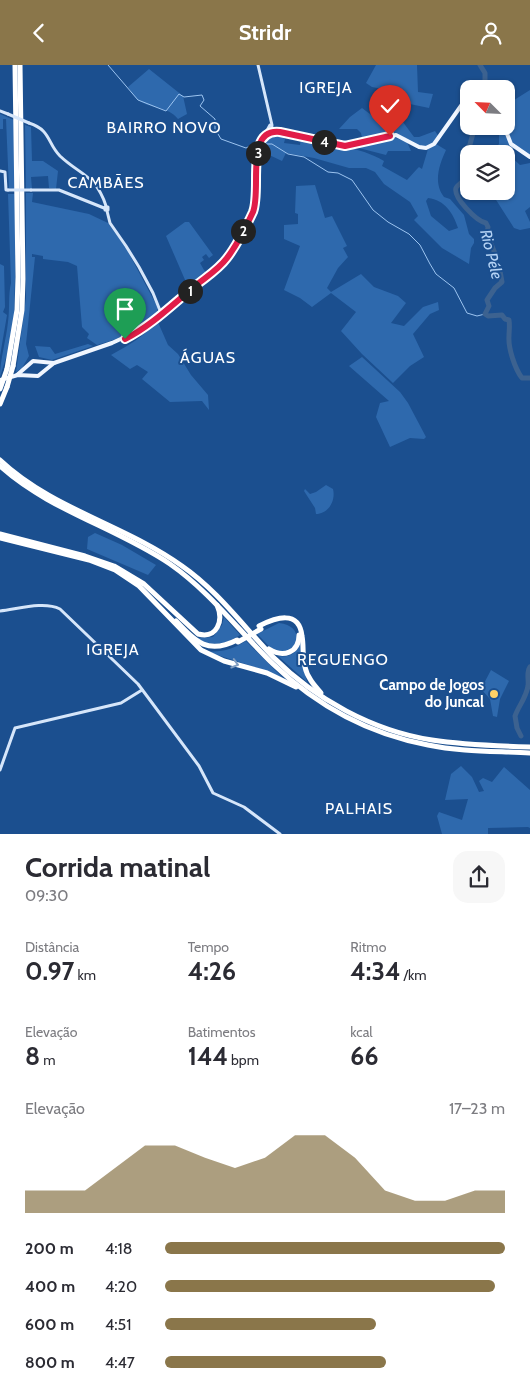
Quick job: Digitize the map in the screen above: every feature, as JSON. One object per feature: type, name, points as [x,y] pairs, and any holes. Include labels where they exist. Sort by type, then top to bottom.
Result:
[{"type":"highway","points":[[0,389],[7,369],[17,311],[15,65]]},
{"type":"highway","points":[[0,404],[13,367],[21,319],[23,279],[20,65]]},
{"type":"highway","points":[[0,460],[28,482],[53,498],[136,538],[183,566],[223,601],[288,671],[327,699],[362,718],[408,735],[471,745],[530,747]]},
{"type":"highway","points":[[0,466],[25,487],[50,503],[158,557],[188,578],[216,603],[271,662],[307,693],[326,706],[359,723],[407,740],[470,750],[530,753]]},
{"type":"highway","points":[[1,535],[100,560],[124,571],[156,593],[190,629],[198,634],[208,635],[219,625],[221,615],[216,603]]},
{"type":"highway","points":[[1,535],[115,570],[139,586],[201,650],[213,657],[268,673],[307,693]]},
{"type":"highway","points":[[124,571],[149,591],[197,641],[214,647],[238,641]]},
{"type":"highway","points":[[180,630],[192,641],[205,648],[223,648],[280,617],[289,618],[296,623],[302,632],[303,659],[307,674],[327,699]]},
{"type":"highway","points":[[260,627],[284,620],[296,626],[300,636],[296,647],[288,653],[278,654],[262,645]]},
{"type":"main road","points":[[0,380],[16,375],[38,376],[54,363],[125,339],[161,314],[214,271],[233,249],[255,206],[258,147],[265,134],[280,132],[345,146],[396,135],[419,147],[426,148],[434,143],[460,107]]},
{"type":"main road","points":[[507,135],[511,145],[530,157]]},
{"type":"main road","points":[[16,375],[33,361],[54,363]]},
{"type":"main road","points":[[39,361],[43,366],[43,371]]},
{"type":"main road","points":[[28,365],[30,375]]},
{"type":"street","points":[[258,65],[271,132]]},
{"type":"street","points":[[0,111],[46,132],[60,156],[92,181],[101,194],[110,223],[126,246],[161,314]]},
{"type":"street","points":[[270,125],[280,132]]},
{"type":"street","points":[[265,134],[270,125]]},
{"type":"street","points":[[0,171],[5,172],[7,190],[59,190],[106,208]]},
{"type":"street","points":[[158,305],[165,310]]},
{"type":"street","points":[[0,611],[50,606],[60,609],[138,684],[199,766],[213,793],[244,807],[280,834]]},
{"type":"street","points":[[0,770],[15,728],[121,703],[132,698],[142,689]]},
{"type":"shaded area","points":[[376,65],[417,65],[418,92],[433,94],[429,108],[405,103],[404,93],[372,87],[366,83]]},
{"type":"shaded area","points":[[149,69],[183,96],[187,114],[178,119],[169,112],[143,103],[135,97],[128,87]]},
{"type":"shaded area","points":[[530,90],[530,157],[515,149],[515,145],[498,145],[499,135],[515,135],[515,99]]},
{"type":"shaded area","points":[[362,108],[381,125],[397,114],[414,137],[435,131],[439,137],[434,144],[423,148],[396,135],[363,142],[361,133],[357,129],[339,129]]},
{"type":"shaded area","points":[[0,114],[14,120],[15,189],[9,189],[6,119],[3,119],[3,129],[0,129]]},
{"type":"shaded area","points":[[25,125],[31,127],[32,161],[43,161],[58,171],[56,189],[49,188],[48,176],[31,177],[32,189],[26,190]]},
{"type":"shaded area","points":[[276,133],[285,139],[284,143],[300,145],[301,138],[344,146],[364,152],[384,161],[382,166],[407,180],[419,167],[422,169],[428,149],[436,144],[446,150],[439,168],[439,186],[444,197],[450,199],[464,215],[469,234],[474,239],[469,264],[442,248],[414,220],[418,216],[410,202],[384,184],[375,172],[366,168],[349,168],[314,158],[286,153],[282,161],[265,153],[263,161],[260,161],[263,144],[271,135]],"holes":[[[428,198],[434,199],[448,208],[458,228],[449,231],[431,216],[426,201]]]},
{"type":"shaded area","points":[[393,137],[407,142],[411,151],[388,151],[386,155],[355,147]]},
{"type":"shaded area","points":[[515,160],[520,165],[530,163],[530,207],[525,211],[530,222],[530,228],[520,230],[514,228],[496,200],[515,200]]},
{"type":"shaded area","points":[[315,185],[325,218],[332,216],[347,246],[343,248],[348,257],[338,268],[327,288],[331,292],[361,274],[374,287],[398,296],[406,303],[391,323],[404,326],[423,307],[438,302],[439,310],[430,314],[413,334],[424,357],[410,366],[393,383],[341,331],[356,312],[331,293],[312,307],[284,290],[300,246],[284,239],[284,225],[298,224],[298,214],[295,213],[296,186]]},
{"type":"shaded area","points":[[26,193],[33,193],[32,202],[89,214],[108,223],[126,248],[158,308],[149,322],[141,327],[123,336],[97,345],[87,338],[89,334],[82,327],[77,266],[68,262],[43,259],[43,256],[32,254],[32,257],[35,257],[26,344],[29,356],[22,368],[16,372],[26,298]]},
{"type":"shaded area","points":[[8,194],[15,194],[14,316],[9,348],[0,377],[8,322],[11,283]]},
{"type":"shaded area","points":[[185,222],[189,222],[213,255],[209,258],[206,254],[202,257],[204,260],[200,263],[208,274],[189,289],[166,236]]},
{"type":"shaded area","points":[[0,264],[4,266],[5,307],[3,312],[7,315],[0,356]]},
{"type":"shaded area","points":[[157,320],[168,345],[178,354],[191,375],[208,395],[209,410],[202,401],[170,402],[142,379],[148,372],[137,365],[130,369],[111,355],[141,336]]},
{"type":"shaded area","points":[[88,344],[93,346],[52,360],[39,357],[35,346],[50,347],[55,354]]},
{"type":"shaded area","points":[[362,357],[400,392],[426,437],[424,439],[410,438],[390,447],[376,417],[380,403],[389,401],[349,366]]},
{"type":"shaded area","points":[[326,485],[333,489],[332,502],[324,512],[316,514],[315,508],[304,491],[305,489],[310,494]]},
{"type":"shaded area","points":[[95,533],[122,545],[156,565],[148,575],[87,549],[88,537]]},
{"type":"shaded area","points":[[224,617],[240,635],[219,644],[208,643],[197,638],[213,637],[222,625]]},
{"type":"shaded area","points":[[279,623],[288,625],[294,630],[296,635],[293,647],[282,652],[268,645],[257,634]]},
{"type":"shaded area","points":[[246,641],[283,678],[205,651],[227,650]]},
{"type":"shaded area","points":[[301,642],[302,663],[307,682],[278,656],[292,654]]},
{"type":"shaded area","name":"Campo de Jogos do Juncal","points":[[491,670],[509,681],[500,699],[497,717],[493,716],[490,699],[481,689]]},
{"type":"shaded area","points":[[461,766],[472,777],[479,792],[484,791],[479,781],[483,778],[492,782],[504,767],[530,790],[530,828],[488,828],[488,834],[442,834],[437,816],[439,812],[462,820],[468,799],[445,800],[451,774]]},
{"type":"waterway","points":[[108,65],[138,100],[166,111],[179,94],[184,97],[202,95],[204,100],[200,106],[215,119],[215,129],[221,139],[246,148],[256,143]]},
{"type":"waterway","name":"Rio Péle","points":[[480,65],[485,73],[485,80]]},
{"type":"waterway","name":"Rio Péle","points":[[470,145],[473,135]]},
{"type":"waterway","points":[[263,144],[272,144],[288,154],[304,157],[328,172],[338,173],[352,180],[373,210],[388,222],[409,234],[420,245],[436,274],[454,288],[467,313],[477,316],[485,314]]},
{"type":"waterway","name":"Rio Péle","points":[[460,184],[456,188],[460,200]]},
{"type":"waterway","name":"Rio Péle","points":[[460,200],[477,218],[486,223],[488,227],[487,234],[496,256],[494,261],[500,271],[502,282],[495,288],[487,300],[489,306],[485,314],[488,316],[502,315],[505,319],[509,320],[509,341],[515,364],[522,378],[530,378]]},
{"type":"waterway","name":"Rio Péle","points":[[521,736],[517,728],[515,716],[527,690],[530,667]]},
{"type":"place","name":"Campo de Jogos do Juncal","points":[[494,694]]},
{"type":"district","name":"IGREJA","points":[[326,87]]},
{"type":"district","name":"BAIRRO NOVO","points":[[164,127]]},
{"type":"district","name":"CAMBÃES","points":[[106,182]]},
{"type":"district","name":"ÁGUAS","points":[[208,357]]},
{"type":"district","name":"IGREJA","points":[[113,649]]},
{"type":"district","name":"REGUENGO","points":[[343,659]]},
{"type":"district","name":"PALHAIS","points":[[359,808]]},
{"type":"route","points":[[125,339],[150,323],[214,271],[227,258],[244,230],[255,206],[258,147],[265,134],[275,131],[340,146],[349,146],[390,136]]}]
